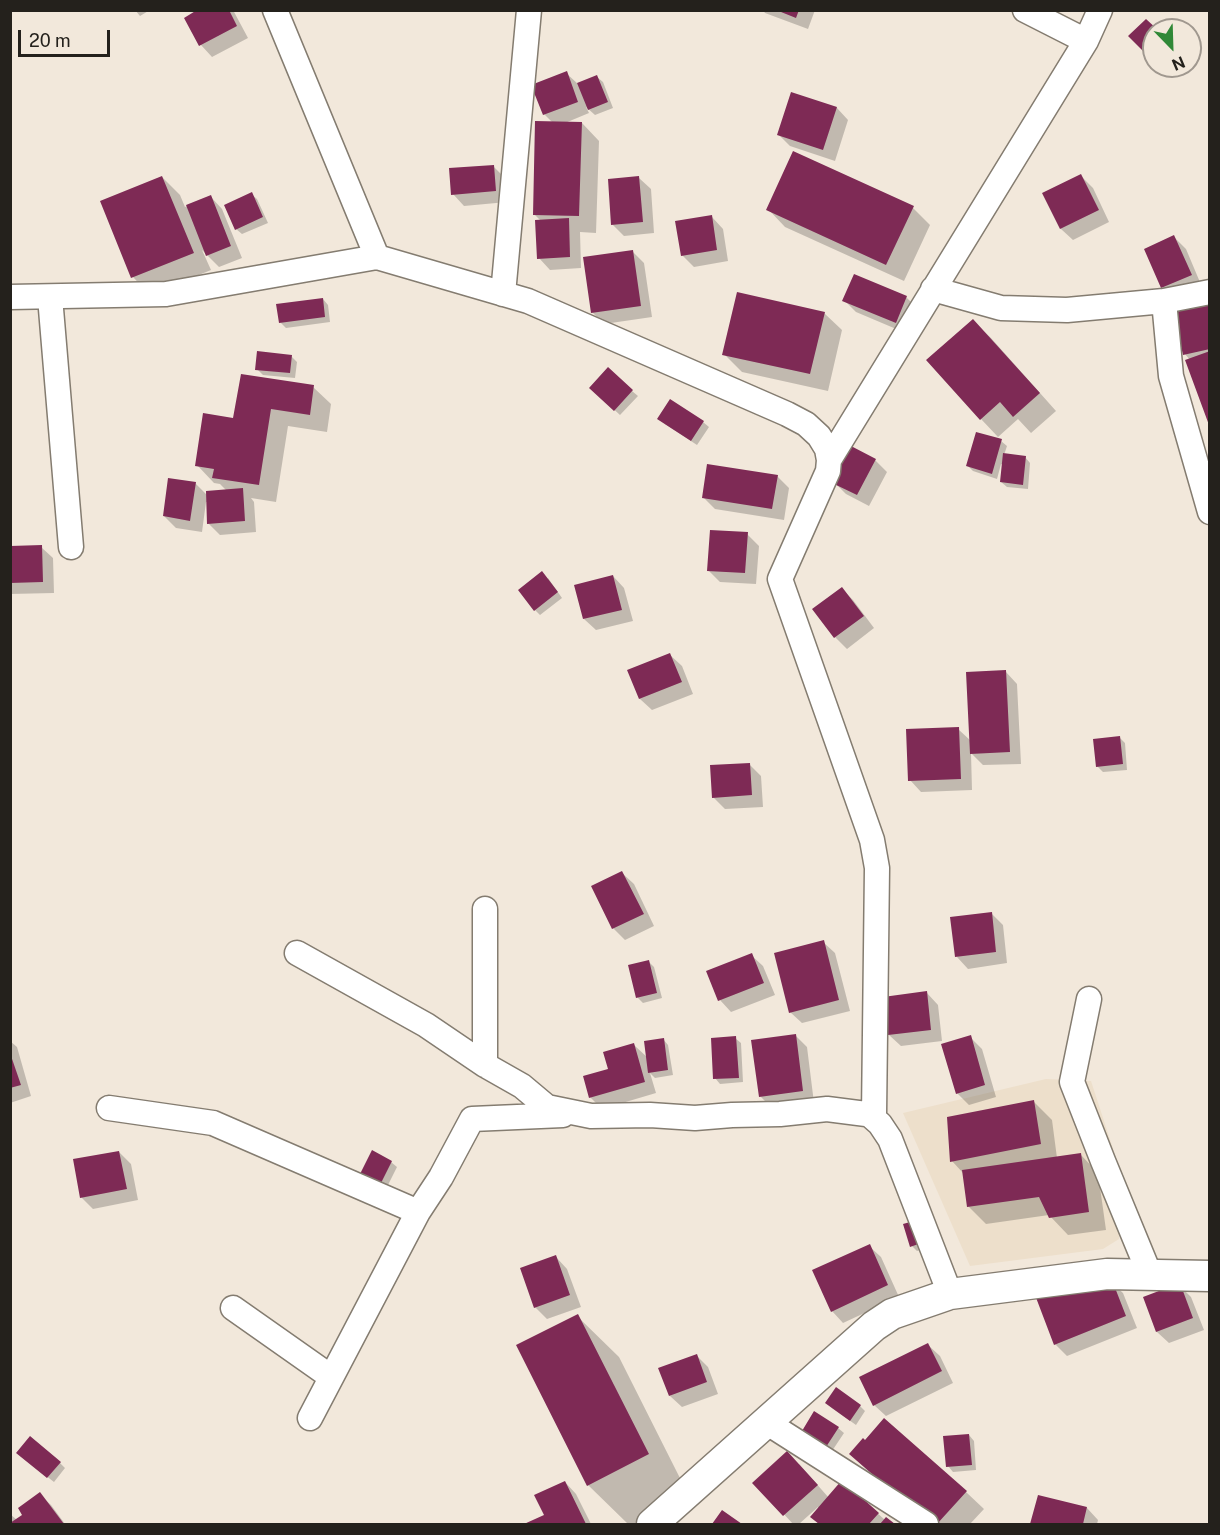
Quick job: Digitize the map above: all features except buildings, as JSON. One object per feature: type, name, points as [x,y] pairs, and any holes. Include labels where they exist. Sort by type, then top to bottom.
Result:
[{"type":"street","points":[[275,10],[377,257]]},
{"type":"street","points":[[503,294],[529,10]]},
{"type":"street","points":[[1025,10],[1086,41]]},
{"type":"street","points":[[829,460],[1086,41],[1100,10]]},
{"type":"street","points":[[10,297],[165,294],[377,257],[528,301],[787,414],[806,424],[819,436],[827,450],[828,471],[780,579],[872,840],[877,868],[874,1115],[871,1116],[880,1124],[890,1139],[950,1294]]},
{"type":"street","points":[[933,289],[1000,308],[1067,310],[1164,301],[1209,292]]},
{"type":"street","points":[[50,297],[71,547]]},
{"type":"street","points":[[1164,301],[1171,376],[1209,512]]},
{"type":"street","points":[[484,1065],[485,909]]},
{"type":"street","points":[[297,953],[426,1025],[484,1065],[522,1086],[547,1107],[591,1116],[650,1114],[695,1118],[827,1109],[874,1115]]},
{"type":"street","points":[[1089,999],[1072,1082],[1150,1275]]},
{"type":"street","points":[[109,1108],[213,1123],[418,1212]]},
{"type":"street","points":[[310,1418],[418,1212],[441,1177],[472,1119],[580,1114]]},
{"type":"street","points":[[652,1524],[874,1326],[892,1314],[950,1294],[1107,1274],[1209,1276]]},
{"type":"street","points":[[233,1308],[332,1377]]},
{"type":"street","points":[[766,1422],[926,1524]]},
{"type":"shaded area","points":[[1046,1079],[1091,1081],[1118,1164],[1119,1239],[1103,1249],[970,1266],[903,1113]]}]
